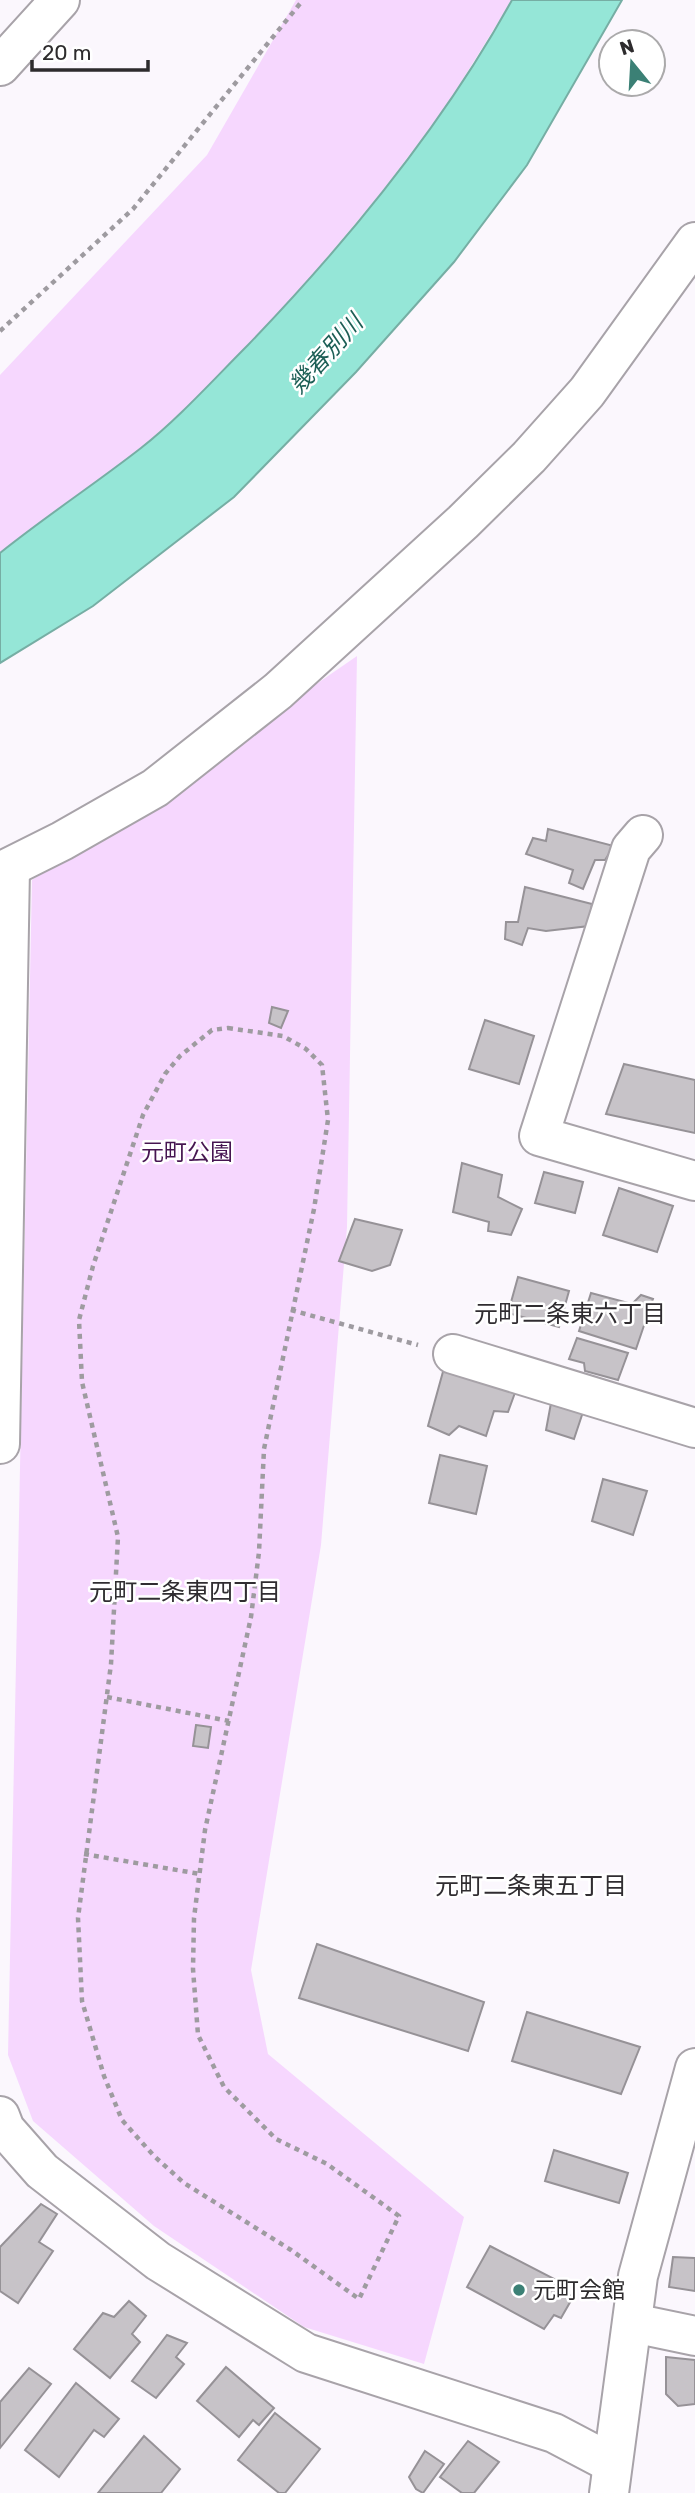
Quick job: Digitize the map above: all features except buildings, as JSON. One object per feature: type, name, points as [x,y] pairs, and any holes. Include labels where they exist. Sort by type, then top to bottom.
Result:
[{"type":"street","points":[[0,66],[60,0]]},
{"type":"street","points":[[0,1444],[5,870],[155,788],[278,691],[463,522],[529,457],[587,392],[695,242]]},
{"type":"street","points":[[643,835],[631,849],[539,1136],[695,1181]]},
{"type":"street","points":[[453,1354],[695,1428]]},
{"type":"street","points":[[610,2478],[638,2276],[695,2067]]},
{"type":"street","points":[[0,2116],[5,2129],[42,2171],[84,2204],[158,2261],[306,2353],[554,2433],[610,2478]]},
{"type":"street","points":[[633,2323],[695,2336]]},
{"type":"path","points":[[0,331],[133,209],[303,0]]},
{"type":"path","points":[[228,1028],[283,1036],[306,1049],[322,1065],[328,1120],[314,1209],[290,1310],[264,1449],[259,1552],[251,1617],[205,1830],[194,1918],[193,1969],[198,2035],[224,2087],[276,2139],[327,2164],[399,2216],[359,2299],[291,2250],[184,2183],[122,2120],[104,2076],[82,2001],[78,1918],[117,1604],[118,1537],[82,1382],[79,1320],[93,1266],[143,1115],[165,1074],[180,1056],[212,1030],[228,1028]]},
{"type":"path","points":[[290,1310],[453,1354]]},
{"type":"path","points":[[107,1697],[229,1721]]},
{"type":"path","points":[[84,1854],[200,1874]]},
{"type":"green space","points":[[296,0],[512,0],[445,108],[380,194],[292,299],[204,391],[142,447],[0,553],[0,375],[207,155]]},
{"type":"green space","name":"元町公園","points":[[357,656],[347,1227],[321,1545],[251,1970],[268,2054],[464,2217],[424,2364],[304,2327],[154,2226],[33,2121],[8,2055],[32,880]]},
{"type":"water","name":"幾春別川","points":[[512,0],[622,0],[606,28],[597,28],[597,43],[527,165],[454,262],[356,372],[234,497],[93,606],[0,663],[0,553],[155,436],[248,345],[357,224],[424,138],[485,47]]},
{"type":"place","name":"元町会館","points":[[519,2290]]},
{"type":"district","name":"元町二条東六丁目","points":[[570,1314]]},
{"type":"district","name":"元町二条東四丁目","points":[[185,1592]]},
{"type":"district","name":"元町二条東五丁目","points":[[531,1886]]}]
